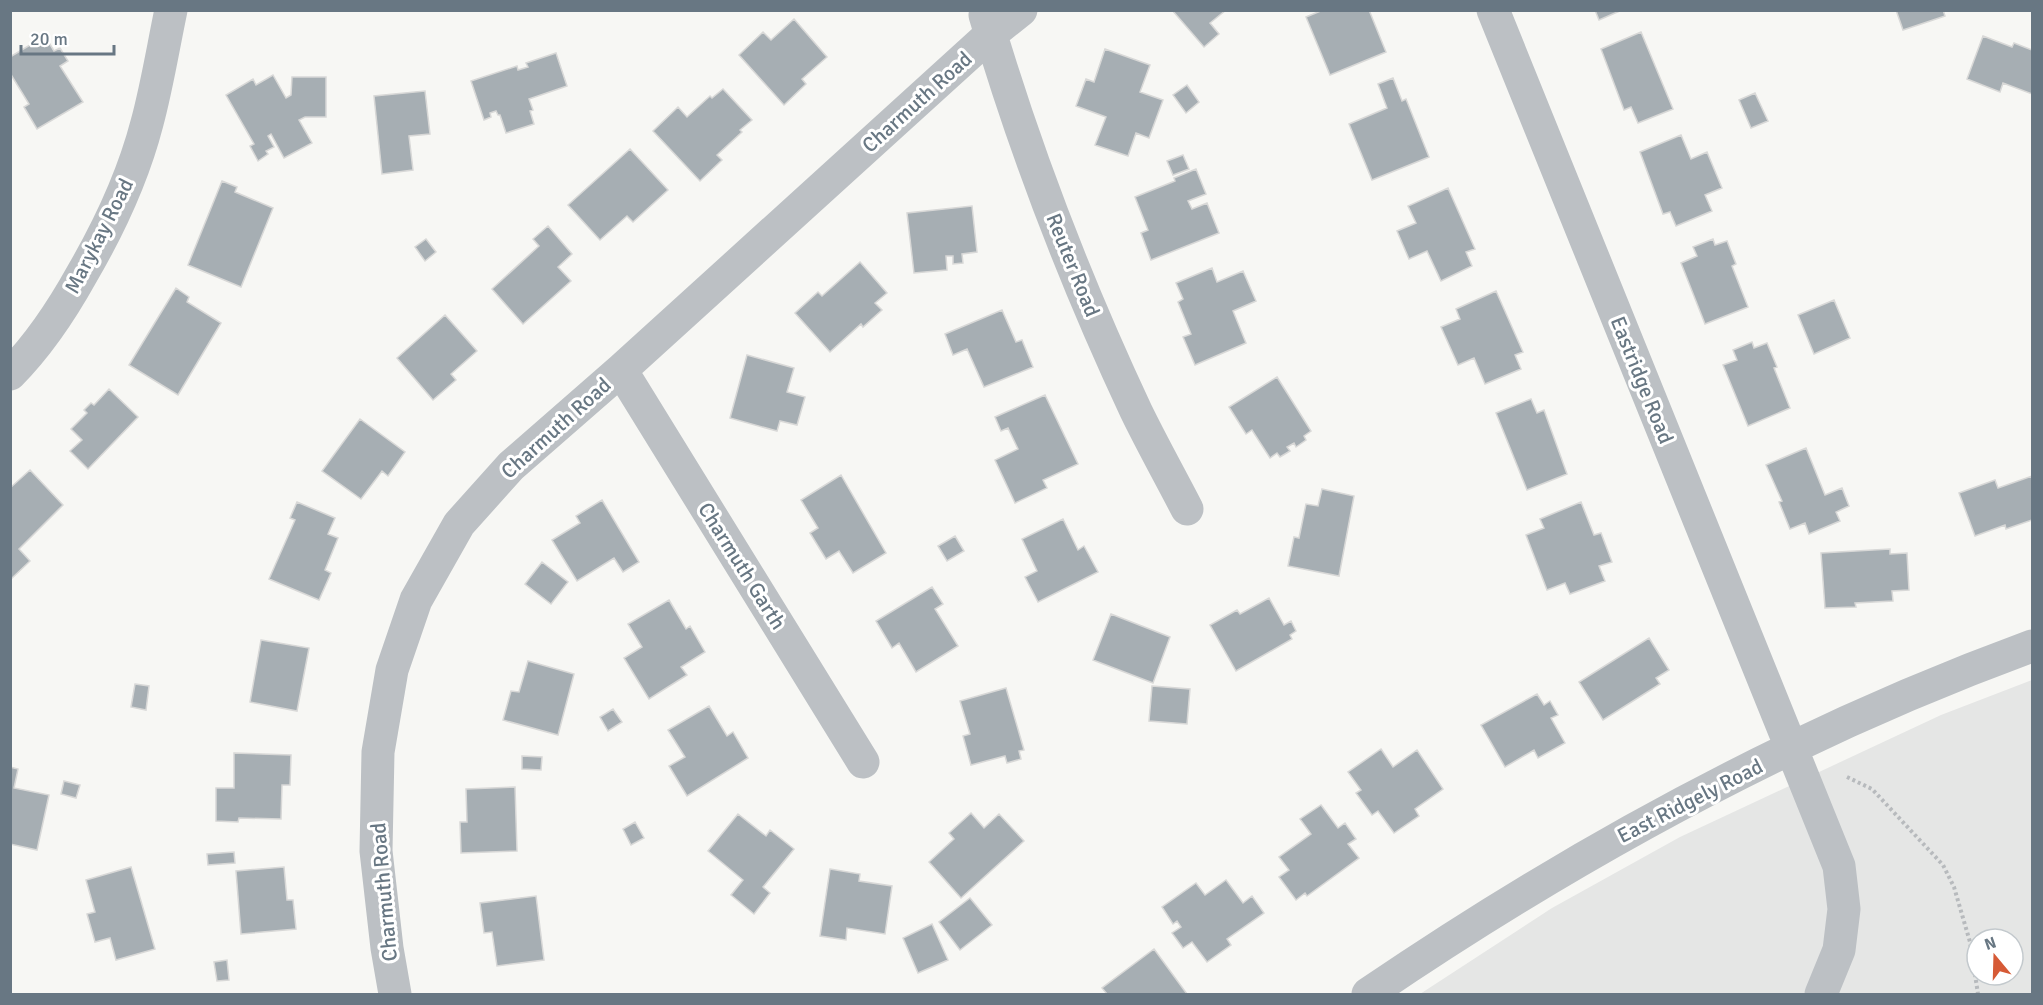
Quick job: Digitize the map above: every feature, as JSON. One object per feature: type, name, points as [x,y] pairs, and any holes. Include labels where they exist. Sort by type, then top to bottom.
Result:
[{"type":"street","name":"Marykay Road","points":[[10,374],[24,361],[58,317],[108,228],[130,176],[147,123],[171,10]]},
{"type":"street","name":"Charmuth Road","points":[[395,994],[387,948],[376,851],[378,752],[392,670],[416,600],[459,524],[511,466],[621,370],[988,22],[1021,10]]},
{"type":"street","name":"Eastridge Road","points":[[1493,10],[1839,867],[1844,909],[1839,950],[1821,994]]},
{"type":"street","name":"Reuter Road","points":[[988,22],[1030,153],[1064,246],[1097,326],[1137,413],[1186,509]]},
{"type":"street","name":"Charmuth Garth","points":[[621,370],[863,762]]},
{"type":"street","name":"East Ridgely Road","points":[[1368,994],[1539,883],[1646,822],[1791,749],[1913,693],[2032,646]]},
{"type":"path","points":[[1847,777],[1872,789],[1943,865],[1953,887],[1970,942],[1978,994]]},
{"type":"shaded area","points":[[2032,680],[2032,994],[1420,994],[1552,908],[1680,837],[1941,715]]},
{"type":"building","points":[[1172,10],[1226,10],[1210,23],[1219,34],[1204,47]]},
{"type":"building","points":[[1323,10],[1369,10],[1386,52],[1330,75],[1306,17]]},
{"type":"building","points":[[1595,10],[1622,10],[1599,20]]},
{"type":"building","points":[[1896,10],[1943,10],[1945,16],[1903,30]]},
{"type":"building","points":[[794,19],[827,57],[802,79],[806,84],[784,105],[739,55],[763,32],[771,40]]},
{"type":"building","points":[[1641,32],[1673,109],[1638,123],[1631,107],[1624,110],[1601,49]]},
{"type":"building","points":[[45,36],[54,51],[60,48],[68,61],[60,66],[83,102],[37,129],[24,107],[29,104],[10,73],[10,57]]},
{"type":"building","points":[[1983,36],[2012,47],[2014,43],[2032,50],[2032,94],[2003,83],[2000,92],[1967,79]]},
{"type":"building","points":[[1105,49],[1150,65],[1140,92],[1163,100],[1149,138],[1136,133],[1128,156],[1095,145],[1106,117],[1076,106],[1086,79],[1094,82]]},
{"type":"building","points":[[556,53],[567,86],[529,99],[534,124],[506,133],[500,115],[496,111],[490,113],[491,117],[484,120],[471,81],[517,66],[518,70],[528,67],[526,63]]},
{"type":"building","points":[[273,75],[286,98],[291,95],[292,77],[326,77],[326,117],[305,117],[299,120],[312,143],[284,158],[271,134],[268,136],[274,147],[266,151],[268,154],[258,161],[250,146],[254,144],[226,95],[253,79],[256,85]]},
{"type":"building","points":[[1393,78],[1402,101],[1406,99],[1429,157],[1372,180],[1349,124],[1387,108],[1378,84]]},
{"type":"building","points":[[1187,85],[1199,102],[1186,113],[1173,95]]},
{"type":"building","points":[[723,89],[752,120],[717,155],[722,160],[700,181],[653,131],[678,107],[687,117],[710,96],[712,98]]},
{"type":"building","points":[[425,91],[430,134],[409,136],[413,170],[382,174],[374,96]]},
{"type":"building","points":[[1755,93],[1768,121],[1751,128],[1739,100]]},
{"type":"building","points":[[1681,135],[1691,159],[1707,152],[1722,188],[1705,195],[1712,211],[1676,226],[1670,212],[1663,214],[1640,152]]},
{"type":"building","points":[[630,149],[668,190],[633,222],[627,216],[600,240],[568,205]]},
{"type":"building","points":[[1183,155],[1189,169],[1173,175],[1167,161]]},
{"type":"building","points":[[1196,169],[1206,194],[1188,201],[1192,209],[1207,203],[1219,233],[1151,260],[1141,233],[1148,230],[1135,197],[1175,181],[1174,178]]},
{"type":"building","points":[[222,181],[237,187],[235,192],[273,208],[241,287],[188,265]]},
{"type":"building","points":[[1448,188],[1475,249],[1466,252],[1472,266],[1441,281],[1427,251],[1409,259],[1397,231],[1416,223],[1408,206]]},
{"type":"building","points":[[972,206],[977,252],[962,254],[963,263],[953,264],[953,256],[946,256],[947,270],[914,273],[907,213]]},
{"type":"building","points":[[548,226],[572,254],[558,267],[571,281],[523,324],[492,289],[539,246],[533,239]]},
{"type":"building","points":[[426,239],[436,252],[425,261],[415,247]]},
{"type":"building","points":[[1713,239],[1715,245],[1727,241],[1736,264],[1732,266],[1748,307],[1705,324],[1681,263],[1697,256],[1693,247]]},
{"type":"building","points":[[860,262],[887,293],[875,303],[882,310],[863,327],[861,324],[830,352],[795,313],[818,292],[822,296]]},
{"type":"building","points":[[1212,268],[1217,282],[1243,271],[1256,301],[1233,311],[1246,343],[1195,365],[1183,337],[1191,334],[1178,302],[1183,299],[1176,283]]},
{"type":"building","points":[[176,288],[189,297],[187,302],[221,323],[178,395],[129,365]]},
{"type":"building","points":[[1496,291],[1523,352],[1515,355],[1521,369],[1485,384],[1474,358],[1458,365],[1441,327],[1460,319],[1456,309]]},
{"type":"building","points":[[1834,300],[1850,338],[1814,354],[1798,315]]},
{"type":"building","points":[[1002,310],[1016,342],[1022,340],[1033,367],[984,387],[967,349],[953,355],[945,334]]},
{"type":"building","points":[[445,315],[477,351],[451,374],[456,380],[433,400],[397,358]]},
{"type":"building","points":[[1752,342],[1754,348],[1767,343],[1790,408],[1748,426],[1723,365],[1737,360],[1733,350]]},
{"type":"building","points":[[747,355],[794,368],[787,392],[805,397],[797,425],[780,421],[777,431],[730,418]]},
{"type":"building","points":[[1277,377],[1311,431],[1304,436],[1306,440],[1296,447],[1294,443],[1287,447],[1290,451],[1280,457],[1277,453],[1270,458],[1252,430],[1246,434],[1229,407]]},
{"type":"building","points":[[109,389],[138,417],[88,469],[70,451],[82,440],[71,429],[87,413],[84,410],[91,403],[94,405]]},
{"type":"building","points":[[1045,395],[1078,464],[1043,480],[1047,488],[1015,503],[995,460],[1018,449],[1008,428],[1001,431],[995,417]]},
{"type":"building","points":[[1531,399],[1537,413],[1544,410],[1567,474],[1527,490],[1496,413]]},
{"type":"building","points":[[360,419],[405,452],[388,476],[382,471],[361,499],[322,471]]},
{"type":"building","points":[[1806,448],[1825,495],[1842,488],[1849,506],[1836,512],[1840,521],[1809,534],[1805,523],[1790,529],[1779,502],[1782,501],[1766,465]]},
{"type":"building","points":[[30,470],[63,505],[19,549],[30,561],[11,579],[10,488]]},
{"type":"building","points":[[841,475],[886,553],[853,573],[839,551],[826,559],[810,533],[818,528],[801,500]]},
{"type":"building","points":[[2032,476],[2032,520],[2006,529],[2005,525],[1975,536],[1959,493],[1995,480],[1998,488]]},
{"type":"building","points":[[1322,489],[1354,496],[1339,576],[1288,566],[1294,537],[1299,538],[1306,504],[1318,506]]},
{"type":"building","points":[[602,500],[639,562],[623,572],[614,558],[577,581],[552,540],[580,523],[576,516]]},
{"type":"building","points":[[297,502],[335,518],[328,534],[338,538],[325,570],[331,573],[319,600],[269,579],[295,520],[290,518]]},
{"type":"building","points":[[1581,502],[1594,535],[1601,533],[1612,562],[1599,566],[1605,581],[1570,594],[1565,583],[1547,590],[1526,535],[1544,528],[1540,519]]},
{"type":"building","points":[[1063,519],[1078,550],[1084,546],[1098,572],[1038,602],[1025,577],[1037,571],[1022,539]]},
{"type":"building","points":[[955,536],[964,551],[947,561],[938,546]]},
{"type":"building","points":[[1890,549],[1890,554],[1907,553],[1909,590],[1892,591],[1893,601],[1855,603],[1856,607],[1825,608],[1821,553]]},
{"type":"building","points":[[542,562],[568,582],[551,604],[525,584]]},
{"type":"building","points":[[932,587],[943,604],[935,609],[958,646],[916,672],[899,643],[892,648],[876,621]]},
{"type":"building","points":[[1269,598],[1284,625],[1291,621],[1296,631],[1290,635],[1292,639],[1236,671],[1210,625],[1237,610],[1240,614]]},
{"type":"building","points":[[669,600],[686,629],[690,626],[705,652],[681,667],[687,675],[649,699],[624,658],[642,647],[628,624]]},
{"type":"building","points":[[1111,614],[1170,637],[1153,683],[1093,660]]},
{"type":"building","points":[[1649,638],[1669,670],[1656,678],[1660,684],[1603,720],[1579,682]]},
{"type":"building","points":[[261,640],[309,648],[297,711],[250,702]]},
{"type":"building","points":[[528,661],[574,674],[558,735],[503,720],[511,691],[519,692]]},
{"type":"building","points":[[135,684],[149,686],[146,710],[131,707]]},
{"type":"building","points":[[1152,686],[1190,689],[1187,724],[1149,721]]},
{"type":"building","points":[[1006,688],[1024,750],[1019,751],[1021,759],[1007,763],[1005,756],[971,765],[963,736],[970,734],[960,701]]},
{"type":"building","points":[[1537,694],[1544,705],[1550,701],[1558,715],[1551,718],[1565,743],[1538,758],[1534,750],[1505,767],[1481,725]]},
{"type":"building","points":[[709,706],[727,736],[733,732],[748,758],[687,796],[669,766],[685,757],[668,730]]},
{"type":"building","points":[[613,709],[622,722],[608,731],[600,717]]},
{"type":"building","points":[[1381,749],[1393,767],[1417,750],[1443,789],[1415,809],[1419,816],[1394,833],[1378,811],[1372,815],[1356,793],[1361,790],[1348,772]]},
{"type":"building","points":[[234,753],[291,755],[290,785],[282,785],[281,819],[239,818],[238,822],[216,821],[216,788],[234,788]]},
{"type":"building","points":[[522,756],[542,757],[541,770],[522,769]]},
{"type":"building","points":[[10,767],[18,769],[14,788],[49,795],[37,850],[10,844]]},
{"type":"building","points":[[64,781],[80,785],[76,798],[61,794]]},
{"type":"building","points":[[515,787],[517,851],[461,853],[460,822],[467,822],[466,789]]},
{"type":"building","points":[[1321,805],[1338,828],[1345,823],[1356,839],[1348,844],[1359,858],[1307,896],[1305,893],[1296,900],[1279,877],[1289,870],[1279,857],[1311,834],[1300,819]]},
{"type":"building","points":[[971,813],[984,828],[999,814],[1024,841],[961,898],[929,862],[954,839],[949,833]]},
{"type":"building","points":[[738,814],[766,836],[770,830],[794,849],[763,887],[770,893],[754,914],[731,895],[743,880],[708,851]]},
{"type":"building","points":[[635,822],[644,838],[631,845],[623,829]]},
{"type":"building","points":[[234,852],[235,863],[208,865],[207,854]]},
{"type":"building","points":[[131,867],[155,949],[116,960],[110,938],[95,942],[87,914],[95,912],[86,880]]},
{"type":"building","points":[[284,867],[287,900],[293,900],[296,929],[241,934],[236,871]]},
{"type":"building","points":[[830,869],[860,874],[859,881],[892,886],[885,934],[847,928],[846,940],[820,936]]},
{"type":"building","points":[[1226,880],[1243,903],[1252,896],[1264,913],[1227,939],[1231,945],[1207,962],[1192,942],[1183,948],[1172,933],[1181,927],[1177,921],[1173,924],[1162,907],[1196,883],[1205,895]]},
{"type":"building","points":[[536,896],[544,960],[497,966],[492,932],[484,933],[480,903]]},
{"type":"building","points":[[970,898],[992,925],[960,950],[939,922]]},
{"type":"building","points":[[932,924],[948,960],[918,973],[903,938]]},
{"type":"building","points":[[1154,949],[1187,994],[1107,994],[1102,988]]},
{"type":"building","points":[[227,960],[229,980],[217,981],[214,962]]}]
